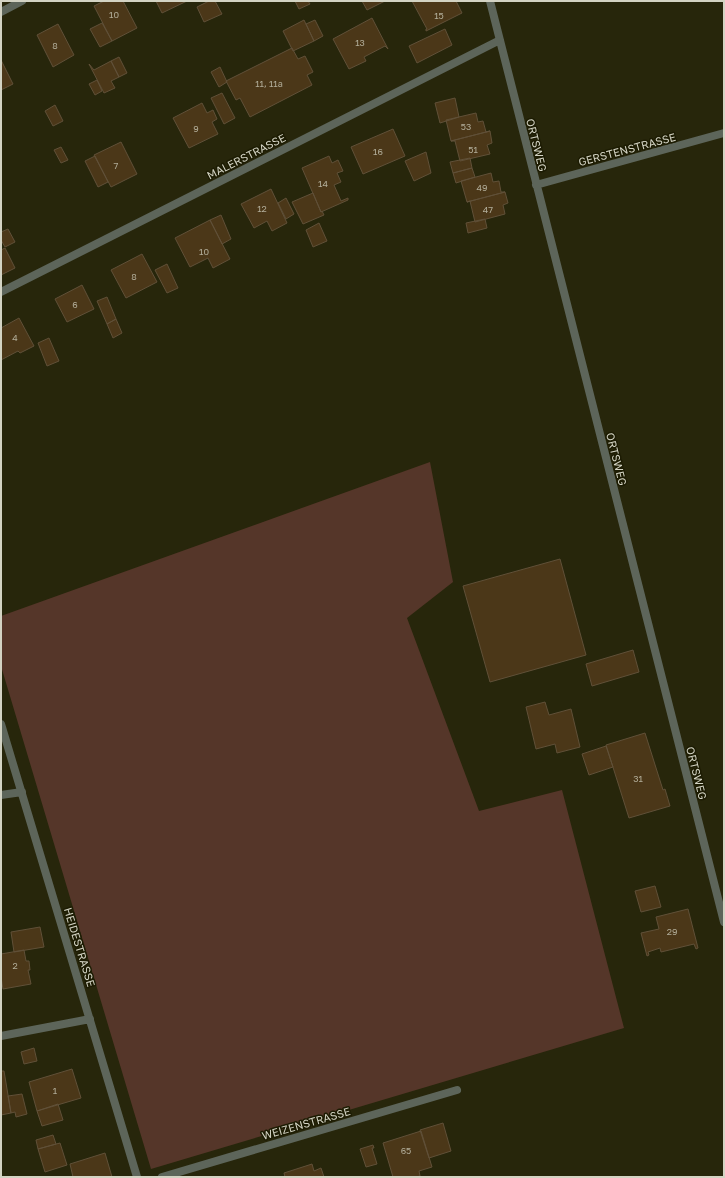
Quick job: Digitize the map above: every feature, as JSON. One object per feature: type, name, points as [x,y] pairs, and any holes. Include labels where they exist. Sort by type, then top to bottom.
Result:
[{"type":"street","points":[[1,12],[22,1]]},
{"type":"street","name":"ORTSWEG","points":[[490,1],[724,922]]},
{"type":"street","name":"MALERSTRASSE","points":[[1,292],[500,40]]},
{"type":"street","name":"GERSTENSTRASSE","points":[[536,185],[724,133]]},
{"type":"street","name":"HEIDESTRASSE","points":[[1,724],[137,1177]]},
{"type":"street","points":[[1,795],[22,792]]},
{"type":"street","points":[[1,1036],[90,1019]]},
{"type":"street","name":"WEIZENSTRASSE","points":[[162,1177],[457,1090]]},
{"type":"shaded area","points":[[430,462],[453,582],[407,618],[479,811],[562,790],[624,1028],[151,1169],[1,666],[1,616]]},
{"type":"building","points":[[104,1],[123,1],[137,28],[112,41],[94,6]]},
{"type":"building","points":[[156,1],[187,1],[162,13]]},
{"type":"building","points":[[209,1],[215,1],[222,14],[204,22],[197,7]]},
{"type":"building","points":[[295,1],[308,1],[310,4],[299,9]]},
{"type":"building","points":[[362,1],[385,1],[367,10]]},
{"type":"building","points":[[412,1],[456,1],[462,13],[426,31],[427,29]]},
{"type":"building","points":[[372,18],[388,49],[385,46],[364,57],[366,61],[349,69],[333,39]]},
{"type":"building","points":[[304,20],[314,41],[293,51],[283,31]]},
{"type":"building","points":[[315,20],[323,36],[314,41],[306,24]]},
{"type":"building","points":[[102,23],[112,41],[100,47],[90,29]]},
{"type":"building","points":[[58,24],[74,55],[53,67],[37,35]]},
{"type":"building","points":[[445,29],[452,45],[417,63],[409,46]]},
{"type":"building","points":[[292,48],[298,59],[305,56],[313,72],[307,75],[312,85],[250,117],[240,98],[236,100],[226,81]]},
{"type":"building","points":[[119,57],[127,73],[119,77],[111,61]]},
{"type":"building","points":[[1,60],[13,84],[1,90]]},
{"type":"building","points":[[111,61],[119,77],[111,81],[115,88],[104,93],[89,64],[94,70]]},
{"type":"building","points":[[220,67],[227,82],[219,87],[211,72]]},
{"type":"building","points":[[97,80],[102,91],[95,95],[89,84]]},
{"type":"building","points":[[222,93],[235,118],[224,124],[211,98]]},
{"type":"building","points":[[455,98],[459,117],[440,123],[435,103]]},
{"type":"building","points":[[202,103],[207,113],[213,110],[217,119],[212,122],[218,134],[189,148],[173,118]]},
{"type":"building","points":[[55,105],[63,121],[53,126],[45,111]]},
{"type":"building","points":[[476,113],[478,122],[483,121],[486,132],[490,131],[451,141],[446,120]]},
{"type":"building","points":[[393,129],[405,156],[363,174],[351,147]]},
{"type":"building","points":[[490,131],[492,143],[487,145],[490,154],[460,161],[455,141],[451,141]]},
{"type":"building","points":[[121,142],[137,174],[111,187],[94,155]]},
{"type":"building","points":[[61,147],[68,160],[61,163],[54,150]]},
{"type":"building","points":[[426,152],[431,173],[414,181],[405,161]]},
{"type":"building","points":[[95,156],[108,182],[98,187],[85,161]]},
{"type":"building","points":[[329,156],[332,163],[338,160],[343,171],[337,173],[341,182],[334,185],[341,201],[348,198],[348,200],[321,212],[302,168]]},
{"type":"building","points":[[470,158],[472,168],[453,173],[450,162]]},
{"type":"building","points":[[472,168],[475,177],[456,183],[453,173]]},
{"type":"building","points":[[491,173],[493,182],[499,181],[501,192],[505,192],[467,202],[461,181]]},
{"type":"building","points":[[271,189],[287,223],[272,231],[267,221],[254,228],[241,204]]},
{"type":"building","points":[[505,192],[508,203],[503,205],[505,214],[475,222],[470,201]]},
{"type":"building","points":[[313,193],[321,212],[322,211],[324,215],[303,224],[292,202]]},
{"type":"building","points":[[286,198],[294,214],[286,219],[278,203]]},
{"type":"building","points":[[221,215],[231,239],[222,244],[210,220]]},
{"type":"building","points":[[485,219],[487,228],[468,233],[466,223]]},
{"type":"building","points":[[210,220],[230,259],[213,268],[208,258],[190,267],[175,238]]},
{"type":"building","points":[[319,223],[327,241],[313,247],[306,230]]},
{"type":"building","points":[[8,229],[15,242],[5,247],[1,240],[1,232]]},
{"type":"building","points":[[5,248],[15,268],[1,275],[1,250]]},
{"type":"building","points":[[142,254],[157,282],[126,298],[111,270]]},
{"type":"building","points":[[167,264],[178,288],[167,293],[155,270]]},
{"type":"building","points":[[82,285],[94,309],[67,322],[55,299]]},
{"type":"building","points":[[107,297],[116,319],[107,324],[97,301]]},
{"type":"building","points":[[19,318],[34,346],[20,353],[18,351],[1,360],[1,328]]},
{"type":"building","points":[[116,319],[122,333],[113,338],[107,324]]},
{"type":"building","points":[[49,338],[59,361],[47,366],[38,343]]},
{"type":"building","points":[[560,559],[586,655],[490,682],[463,586]]},
{"type":"building","points":[[633,650],[639,672],[592,686],[586,664]]},
{"type":"building","points":[[545,702],[549,715],[571,709],[580,747],[557,753],[555,744],[536,749],[526,707]]},
{"type":"building","points":[[645,733],[663,790],[665,789],[670,806],[629,818],[606,745]]},
{"type":"building","points":[[606,746],[613,767],[589,775],[582,754]]},
{"type":"building","points":[[655,886],[661,907],[641,912],[635,891]]},
{"type":"building","points":[[688,909],[698,948],[696,949],[694,944],[661,952],[660,948],[648,952],[649,955],[647,956],[641,933],[659,929],[656,917]]},
{"type":"building","points":[[40,927],[44,947],[14,952],[11,932]]},
{"type":"building","points":[[24,950],[26,961],[29,961],[30,970],[28,970],[31,984],[3,989],[1,977],[1,954]]},
{"type":"building","points":[[34,1048],[37,1061],[24,1064],[21,1052]]},
{"type":"building","points":[[72,1069],[81,1098],[37,1111],[29,1082]]},
{"type":"building","points":[[1,1071],[4,1071],[11,1113],[1,1115]]},
{"type":"building","points":[[22,1094],[27,1114],[16,1117],[15,1112],[11,1113],[8,1096]]},
{"type":"building","points":[[58,1104],[63,1120],[42,1126],[37,1111]]},
{"type":"building","points":[[443,1123],[451,1151],[429,1158],[420,1130]]},
{"type":"building","points":[[421,1131],[432,1167],[419,1171],[420,1176],[393,1177],[383,1143]]},
{"type":"building","points":[[53,1135],[56,1144],[38,1149],[36,1140]]},
{"type":"building","points":[[60,1143],[67,1165],[45,1172],[38,1149]]},
{"type":"building","points":[[373,1145],[374,1148],[372,1148],[377,1164],[366,1167],[360,1149]]},
{"type":"building","points":[[105,1153],[112,1177],[73,1177],[70,1164]]},
{"type":"building","points":[[312,1164],[314,1171],[321,1168],[324,1177],[285,1177],[284,1173]]}]
